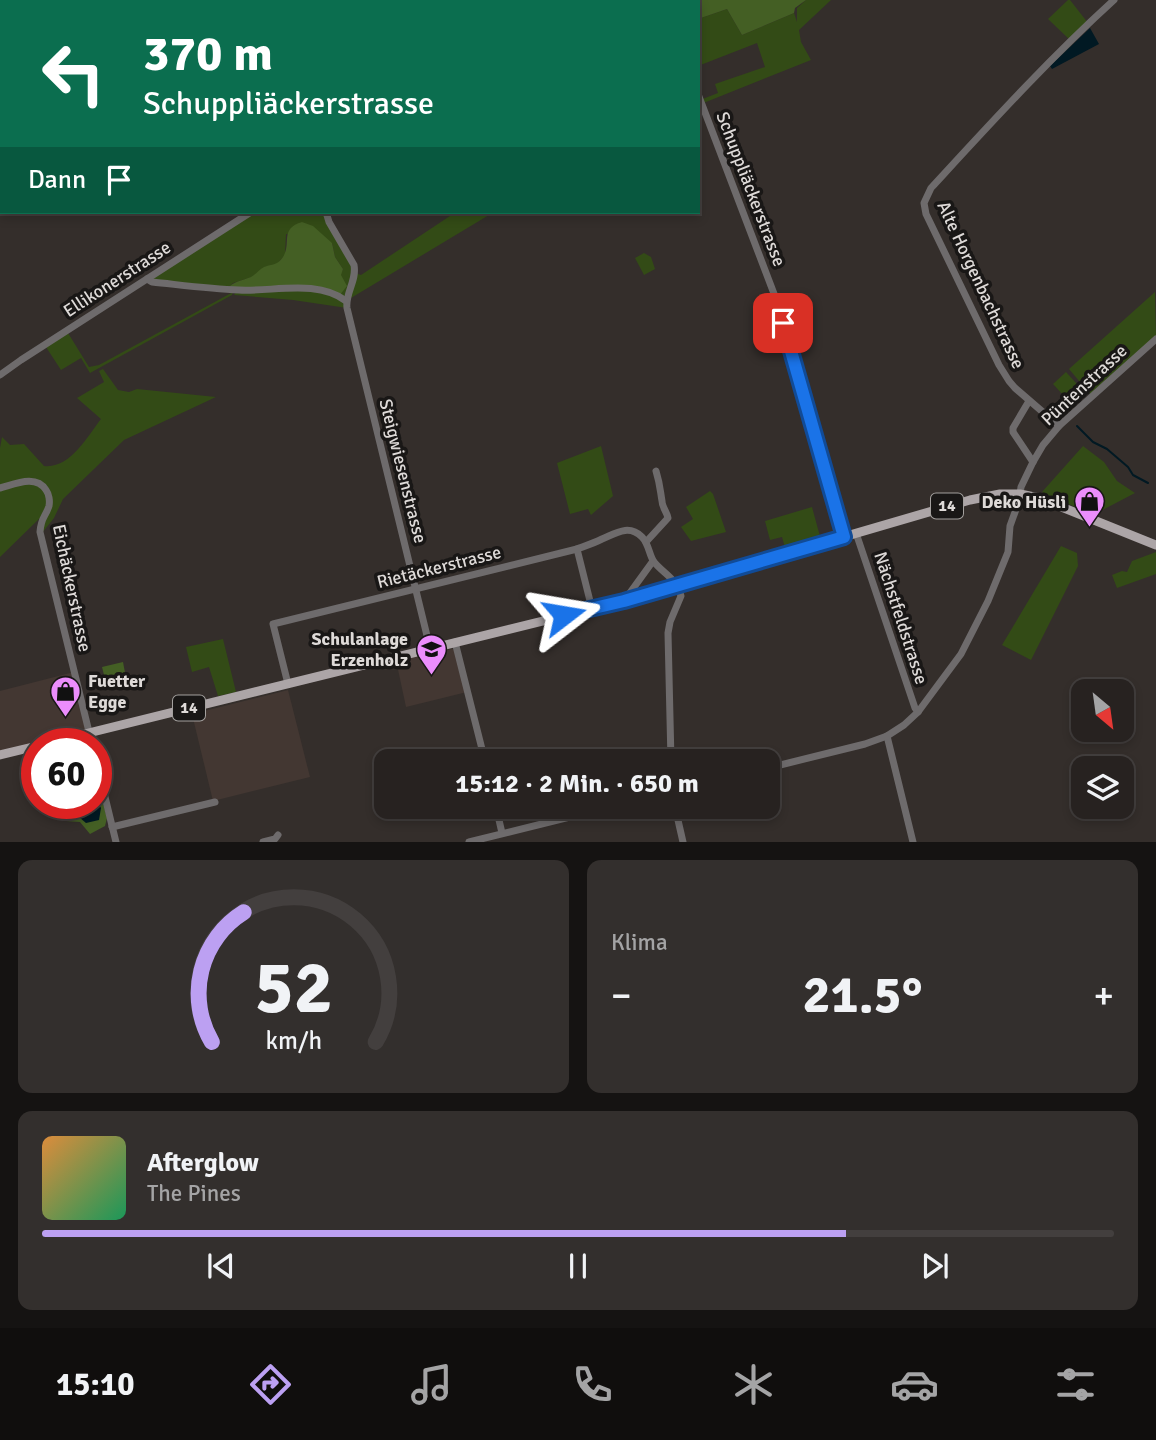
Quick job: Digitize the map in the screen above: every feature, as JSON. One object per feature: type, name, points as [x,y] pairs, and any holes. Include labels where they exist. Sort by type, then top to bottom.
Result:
[{"type":"main road","name":"14","points":[[110,728],[624,601],[970,500],[1000,494],[1020,494],[1055,503],[1156,545]]},
{"type":"main road","points":[[0,755],[21,750]]},
{"type":"street","name":"Alte Horgenbachstrasse","points":[[1059,426],[1009,381],[999,365],[926,214],[924,203],[931,188],[1036,75],[1114,0]]},
{"type":"street","name":"Schuppliäckerstrasse","points":[[700,99],[776,299],[844,537]]},
{"type":"street","name":"Ellikonerstrasse","points":[[0,375],[248,214]]},
{"type":"street","name":"Steigwiesenstrasse","points":[[327,214],[354,265],[355,273],[346,301],[430,648]]},
{"type":"street","points":[[147,279],[152,282],[237,290],[299,288],[325,291],[346,301]]},
{"type":"street","name":"Püntenstrasse","points":[[780,765],[887,736],[918,712],[961,654],[988,601],[1008,552],[1010,526],[1032,463],[1059,426],[1156,340]]},
{"type":"street","points":[[1029,401],[1013,432],[1032,463]]},
{"type":"street","points":[[656,471],[662,503],[668,518],[646,542],[653,561],[673,578],[681,596],[668,634],[671,749]]},
{"type":"street","name":"Eichäckerstrasse","points":[[0,488],[30,481],[38,483],[48,492],[49,506],[41,519],[40,532],[89,728]]},
{"type":"street","name":"Rietäckerstrasse","points":[[288,684],[273,624],[577,549],[625,529],[634,531],[646,542]]},
{"type":"street","name":"Nächstfeldstrasse","points":[[856,533],[918,712]]},
{"type":"street","points":[[577,549],[592,609]]},
{"type":"street","points":[[624,601],[653,561]]},
{"type":"street","points":[[455,642],[482,749]]},
{"type":"street","points":[[887,736],[913,842]]},
{"type":"street","points":[[112,827],[215,802]]},
{"type":"street","points":[[110,819],[116,842]]},
{"type":"street","points":[[499,819],[502,833]]},
{"type":"street","points":[[469,842],[560,819]]},
{"type":"street","points":[[678,819],[683,842]]},
{"type":"street","points":[[263,842],[275,839],[278,835]]},
{"type":"shaded area","name":"Schulanlage Erzenholz","points":[[457,648],[467,692],[406,707],[396,660]]},
{"type":"shaded area","points":[[74,672],[89,728],[21,728],[21,750],[0,755],[0,691]]},
{"type":"shaded area","points":[[288,690],[310,777],[213,801],[192,714]]},
{"type":"green space","points":[[700,0],[806,0],[795,8],[794,13],[742,35],[727,9],[700,18]]},
{"type":"green space","points":[[806,0],[831,0],[799,30],[801,42],[811,60],[701,104],[700,100],[718,93],[715,84],[765,67],[757,43],[700,65],[700,18],[727,9],[742,35],[794,13],[797,22],[797,8]]},
{"type":"green space","points":[[1068,0],[1088,23],[1070,40],[1048,19]]},
{"type":"green space","points":[[248,214],[327,214],[355,273],[361,275],[453,214],[491,214],[346,301],[347,308],[234,295],[237,290],[340,275],[343,269],[335,257],[332,243],[286,234],[285,255],[277,264],[233,283],[227,289],[147,279]]},
{"type":"green space","points":[[302,222],[313,226],[332,243],[347,286],[339,296],[325,291],[227,289],[264,267],[279,262],[285,252],[288,232]]},
{"type":"green space","points":[[644,253],[651,257],[655,269],[644,275],[635,258]]},
{"type":"green space","points":[[233,292],[232,295],[90,373],[81,358],[61,370],[46,347],[68,333],[89,367],[99,365]]},
{"type":"green space","points":[[1155,292],[1156,336],[1091,395],[1069,369]]},
{"type":"green space","points":[[103,369],[118,390],[129,392],[137,389],[216,397],[124,440],[63,499],[54,518],[42,533],[42,516],[0,557],[2,437],[10,445],[24,444],[44,466],[53,466],[70,457],[101,419],[77,398],[104,382],[99,371]]},
{"type":"green space","points":[[1066,372],[1077,384],[1064,396],[1053,384]]},
{"type":"green space","points":[[601,446],[613,496],[591,515],[588,509],[570,514],[557,463]]},
{"type":"green space","points":[[1083,446],[1104,462],[1117,481],[1135,493],[1093,515],[1042,492]]},
{"type":"green space","points":[[710,491],[726,532],[691,541],[681,527],[693,519],[686,507]]},
{"type":"green space","points":[[812,507],[821,540],[786,551],[782,537],[770,540],[765,521]]},
{"type":"green space","points":[[1061,546],[1077,553],[1078,566],[1031,660],[1002,645]]},
{"type":"green space","points":[[1156,552],[1156,574],[1117,588],[1112,575],[1127,572],[1132,561]]},
{"type":"green space","points":[[223,639],[236,692],[218,696],[209,667],[192,672],[186,647]]},
{"type":"green space","points":[[123,662],[127,683],[107,687],[102,667]]},
{"type":"green space","points":[[65,819],[107,819],[105,826],[90,834],[80,822]]},
{"type":"water","points":[[1090,28],[1099,44],[1052,69],[1050,66]]},
{"type":"water","points":[[81,819],[99,819],[99,820],[86,823]]},
{"type":"waterway","points":[[1077,426],[1093,442],[1107,449],[1128,467],[1133,475],[1148,483]]},
{"type":"place","name":"Deko Hüsli","points":[[1089,529]]},
{"type":"place","name":"Schulanlage Erzenholz","points":[[431,676]]},
{"type":"place","name":"Fuetter Egge","points":[[65,718]]},
{"type":"route","points":[[564,615],[624,601],[844,537],[783,323]]}]
